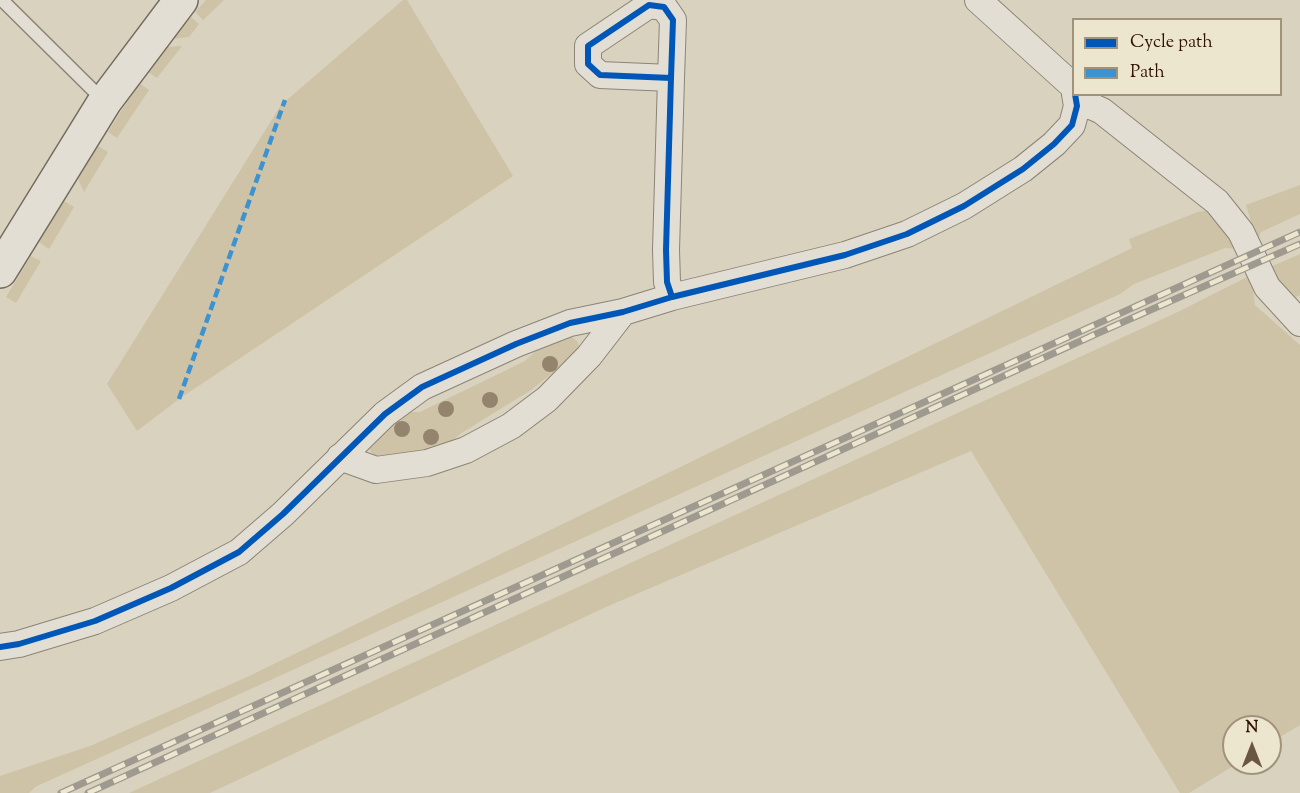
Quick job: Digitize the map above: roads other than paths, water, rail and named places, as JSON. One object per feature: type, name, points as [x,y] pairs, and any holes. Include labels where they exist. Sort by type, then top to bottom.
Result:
[{"type":"street","points":[[0,271],[105,101],[181,0]]},
{"type":"street","points":[[978,0],[1072,92]]},
{"type":"street","points":[[671,78],[666,250],[667,282],[672,297]]},
{"type":"street","points":[[0,647],[20,644],[95,621],[171,588],[239,552],[283,514],[385,414],[422,387],[516,344],[570,323],[623,312],[672,297],[845,255],[907,234],[964,206],[1023,170],[1054,144],[1072,125],[1076,96],[1102,111],[1217,202],[1242,232],[1267,287],[1300,323]]},
{"type":"street","points":[[340,457],[376,470],[427,463],[466,450],[511,426],[547,399],[589,356],[623,312]]},
{"type":"lane","points":[[2,0],[105,101]]},
{"type":"railway","points":[[61,793],[1300,232]]},
{"type":"railway","points":[[88,793],[1096,334],[1300,244]]}]
